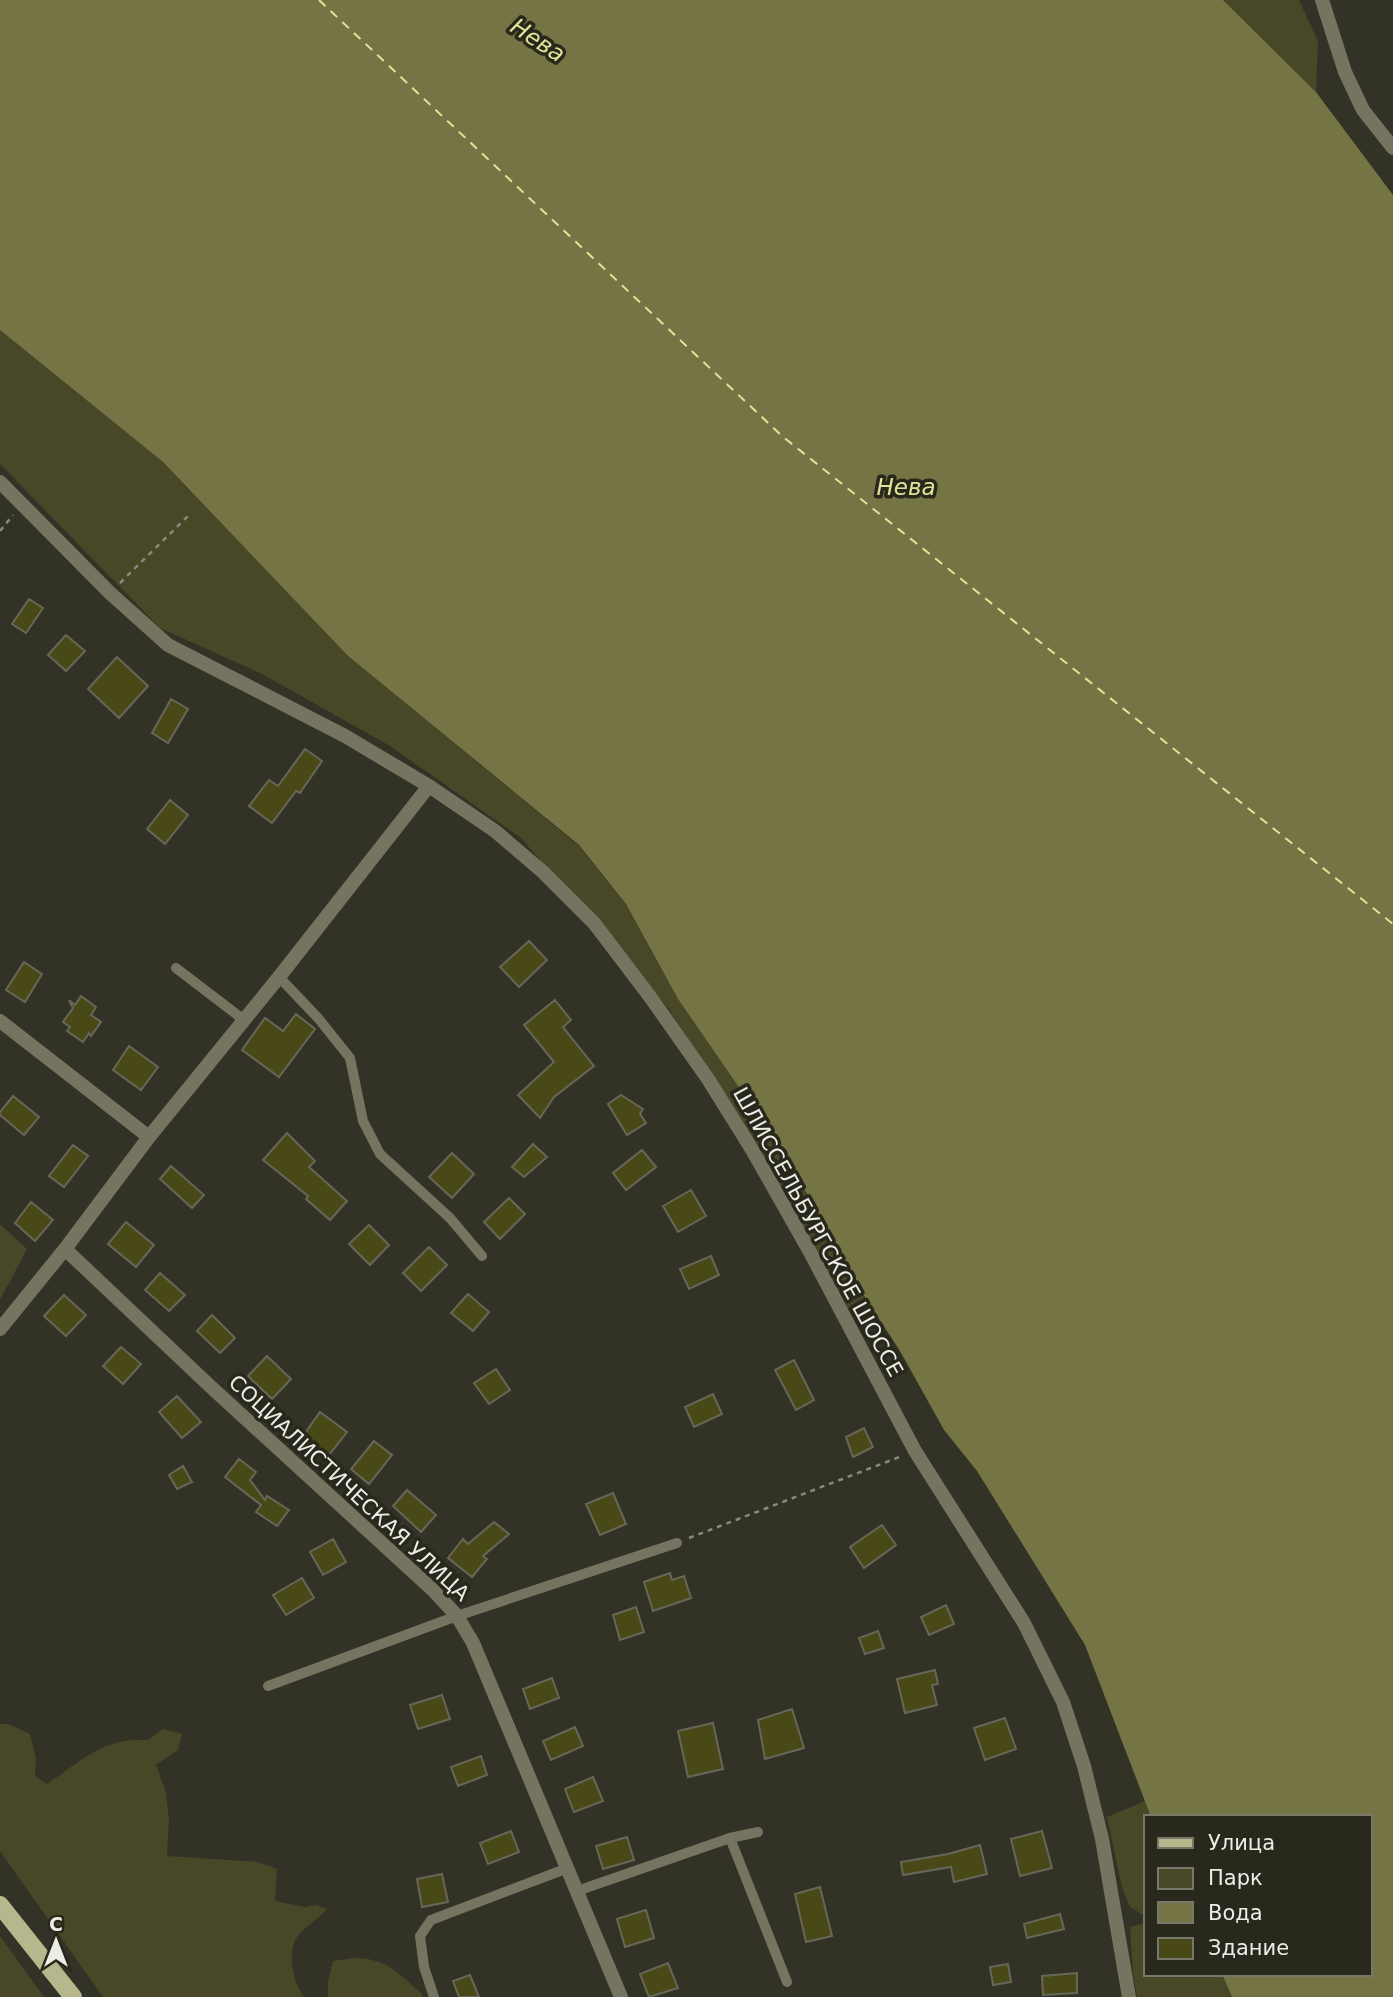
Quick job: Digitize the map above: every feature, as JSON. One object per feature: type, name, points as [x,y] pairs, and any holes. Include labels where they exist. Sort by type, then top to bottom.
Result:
[{"type":"main road","points":[[0,1905],[73,1997]]},
{"type":"street","points":[[1322,0],[1345,72],[1363,110],[1393,148]]},
{"type":"street","name":"ШЛИССЕЛЬБУРГСКОЕ ШОССЕ","points":[[0,482],[110,593],[168,645],[345,736],[429,786],[495,831],[594,923],[651,998],[708,1079],[751,1147],[915,1451],[1024,1623],[1063,1702],[1084,1766],[1102,1839],[1129,1997]]},
{"type":"street","points":[[0,1329],[65,1249],[149,1137],[429,786]]},
{"type":"street","points":[[0,1021],[149,1137]]},
{"type":"street","name":"СОЦИАЛИСТИЧЕСКАЯ УЛИЦА","points":[[65,1249],[433,1590],[457,1616],[473,1643],[621,1997]]},
{"type":"lane","points":[[176,968],[244,1020]]},
{"type":"lane","points":[[279,977],[318,1018],[350,1058],[363,1121],[380,1154],[450,1218],[482,1256]]},
{"type":"lane","points":[[268,1685],[457,1616],[677,1543]]},
{"type":"lane","points":[[577,1891],[730,1838],[758,1832]]},
{"type":"lane","points":[[730,1838],[787,1982]]},
{"type":"lane","points":[[434,1997],[424,1967],[420,1936],[431,1920],[568,1868]]},
{"type":"path","points":[[110,593],[190,514]]},
{"type":"path","points":[[677,1543],[915,1451]]},
{"type":"green space","points":[[1223,0],[1299,0],[1318,41],[1316,92]]},
{"type":"green space","points":[[0,330],[163,462],[348,656],[579,846],[626,904],[678,999],[791,1163],[844,1265],[871,1308],[868,1315],[858,1322],[830,1282],[669,1009],[521,838],[390,746],[262,674],[160,628],[0,464]]},
{"type":"green space","points":[[0,1224],[27,1249],[0,1300]]},
{"type":"green space","points":[[0,1724],[8,1724],[30,1734],[36,1759],[35,1776],[47,1784],[82,1759],[118,1742],[148,1740],[163,1729],[182,1734],[178,1750],[156,1765],[166,1792],[169,1821],[167,1856],[258,1862],[277,1869],[275,1901],[305,1907],[316,1905],[327,1909],[300,1933],[292,1951],[297,1984],[304,1997],[103,1997],[0,1851]]},
{"type":"green space","points":[[1145,1801],[1150,1815],[1144,1815],[1144,1915],[1130,1907],[1122,1888],[1107,1817]]},
{"type":"green space","points":[[1144,1923],[1144,1976],[1223,1976],[1232,1997],[1137,1997],[1130,1927]]},
{"type":"green space","points":[[0,1936],[44,1997],[0,1997]]},
{"type":"green space","points":[[354,1958],[375,1961],[391,1968],[421,1993],[422,1997],[328,1997],[328,1981],[333,1961]]},
{"type":"water","name":"Нева","points":[[0,0],[1223,0],[1316,92],[1393,195],[1393,1997],[1232,1997],[1223,1976],[1372,1976],[1372,1815],[1150,1815],[1085,1645],[977,1471],[944,1430],[900,1351],[844,1265],[791,1163],[678,999],[626,904],[579,845],[348,656],[163,462],[0,330]]},
{"type":"building","points":[[29,599],[43,608],[26,633],[12,624]]},
{"type":"building","points":[[66,635],[85,651],[66,671],[48,655]]},
{"type":"building","points":[[117,657],[148,686],[119,718],[88,689]]},
{"type":"building","points":[[171,699],[188,709],[168,743],[152,733]]},
{"type":"building","points":[[305,749],[322,761],[300,793],[296,791],[272,823],[249,806],[269,780],[278,786]]},
{"type":"building","points":[[170,800],[188,815],[165,844],[147,829]]},
{"type":"building","points":[[529,941],[547,960],[519,987],[500,967]]},
{"type":"building","points":[[24,962],[42,974],[25,1002],[6,990]]},
{"type":"building","points":[[81,996],[96,1007],[91,1015],[101,1022],[83,1042],[67,1031],[70,1027],[63,1022],[73,1008],[69,1000],[75,1005]]},
{"type":"building","points":[[555,1000],[571,1020],[563,1027],[594,1066],[554,1097],[540,1118],[518,1095],[554,1062],[524,1025]]},
{"type":"building","points":[[296,1014],[315,1029],[279,1077],[242,1050],[265,1018],[283,1031]]},
{"type":"building","points":[[129,1046],[158,1067],[141,1090],[113,1070]]},
{"type":"building","points":[[621,1095],[643,1109],[640,1114],[646,1123],[627,1135],[608,1104]]},
{"type":"building","points":[[13,1096],[39,1117],[24,1135],[0,1115]]},
{"type":"building","points":[[287,1133],[315,1161],[309,1167],[347,1201],[330,1220],[306,1199],[308,1196],[263,1160]]},
{"type":"building","points":[[533,1144],[547,1157],[524,1177],[512,1167]]},
{"type":"building","points":[[73,1145],[88,1156],[64,1187],[49,1176]]},
{"type":"building","points":[[642,1150],[656,1167],[626,1190],[613,1173]]},
{"type":"building","points":[[452,1153],[474,1174],[452,1198],[429,1177]]},
{"type":"building","points":[[171,1166],[204,1195],[192,1208],[160,1179]]},
{"type":"building","points":[[691,1190],[706,1216],[678,1232],[663,1206]]},
{"type":"building","points":[[509,1198],[525,1214],[500,1239],[484,1222]]},
{"type":"building","points":[[31,1202],[53,1220],[35,1241],[15,1223]]},
{"type":"building","points":[[126,1222],[154,1245],[136,1267],[108,1244]]},
{"type":"building","points":[[369,1225],[389,1245],[370,1265],[349,1244]]},
{"type":"building","points":[[429,1247],[447,1265],[421,1291],[403,1273]]},
{"type":"building","points":[[711,1256],[719,1275],[689,1289],[680,1269]]},
{"type":"building","points":[[160,1273],[185,1295],[169,1311],[145,1290]]},
{"type":"building","points":[[468,1294],[489,1312],[473,1331],[451,1313]]},
{"type":"building","points":[[64,1295],[86,1315],[66,1336],[44,1316]]},
{"type":"building","points":[[212,1315],[235,1338],[220,1353],[197,1331]]},
{"type":"building","points":[[121,1347],[141,1364],[123,1384],[103,1366]]},
{"type":"building","points":[[267,1356],[291,1379],[272,1399],[248,1376]]},
{"type":"building","points":[[794,1360],[814,1400],[796,1410],[775,1370]]},
{"type":"building","points":[[496,1369],[510,1390],[489,1404],[474,1383]]},
{"type":"building","points":[[713,1394],[722,1414],[694,1427],[685,1407]]},
{"type":"building","points":[[177,1396],[201,1422],[182,1438],[159,1412]]},
{"type":"building","points":[[320,1412],[347,1432],[329,1455],[303,1436]]},
{"type":"building","points":[[864,1428],[873,1447],[853,1457],[846,1437]]},
{"type":"building","points":[[374,1441],[392,1455],[369,1484],[351,1469]]},
{"type":"building","points":[[239,1459],[256,1472],[250,1480],[265,1500],[267,1496],[289,1510],[277,1526],[256,1512],[261,1505],[225,1477]]},
{"type":"building","points":[[183,1466],[192,1482],[177,1489],[169,1475]]},
{"type":"building","points":[[407,1490],[436,1515],[421,1532],[393,1506]]},
{"type":"building","points":[[613,1493],[626,1524],[600,1535],[586,1504]]},
{"type":"building","points":[[494,1522],[509,1534],[483,1556],[487,1559],[472,1577],[448,1558],[463,1539],[468,1544]]},
{"type":"building","points":[[882,1525],[896,1545],[864,1568],[850,1547]]},
{"type":"building","points":[[333,1539],[346,1562],[323,1575],[310,1552]]},
{"type":"building","points":[[670,1573],[672,1580],[684,1576],[691,1598],[653,1611],[644,1582]]},
{"type":"building","points":[[302,1578],[314,1598],[286,1615],[273,1595]]},
{"type":"building","points":[[946,1605],[954,1624],[929,1635],[921,1617]]},
{"type":"building","points":[[636,1607],[644,1632],[620,1640],[613,1615]]},
{"type":"building","points":[[878,1631],[884,1648],[865,1654],[859,1638]]},
{"type":"building","points":[[935,1670],[938,1684],[932,1685],[937,1705],[905,1713],[897,1679]]},
{"type":"building","points":[[552,1678],[559,1698],[530,1709],[523,1689]]},
{"type":"building","points":[[442,1695],[450,1719],[418,1729],[410,1705]]},
{"type":"building","points":[[792,1709],[804,1748],[765,1759],[758,1720]]},
{"type":"building","points":[[1005,1718],[1016,1749],[985,1760],[974,1728]]},
{"type":"building","points":[[713,1723],[723,1769],[688,1777],[678,1731]]},
{"type":"building","points":[[575,1727],[583,1746],[551,1760],[543,1741]]},
{"type":"building","points":[[481,1756],[487,1775],[458,1786],[451,1767]]},
{"type":"building","points":[[593,1777],[603,1801],[574,1812],[565,1789]]},
{"type":"building","points":[[511,1831],[519,1852],[488,1864],[480,1843]]},
{"type":"building","points":[[1042,1831],[1052,1868],[1020,1876],[1011,1839]]},
{"type":"building","points":[[627,1837],[634,1860],[603,1869],[596,1846]]},
{"type":"building","points":[[980,1845],[987,1874],[954,1882],[951,1867],[903,1875],[901,1862]]},
{"type":"building","points":[[442,1874],[448,1902],[422,1907],[417,1879]]},
{"type":"building","points":[[820,1887],[832,1936],[806,1942],[795,1894]]},
{"type":"building","points":[[646,1910],[654,1938],[625,1947],[617,1919]]},
{"type":"building","points":[[1060,1914],[1064,1929],[1027,1938],[1024,1924]]},
{"type":"building","points":[[668,1963],[678,1988],[649,1997],[640,1974]]},
{"type":"building","points":[[1008,1964],[1011,1982],[993,1985],[990,1967]]},
{"type":"building","points":[[1077,1973],[1077,1993],[1043,1995],[1042,1976]]},
{"type":"building","points":[[470,1975],[479,1997],[459,1997],[453,1981]]},
{"type":"ferry route","points":[[319,0],[782,436],[1393,924]]}]
